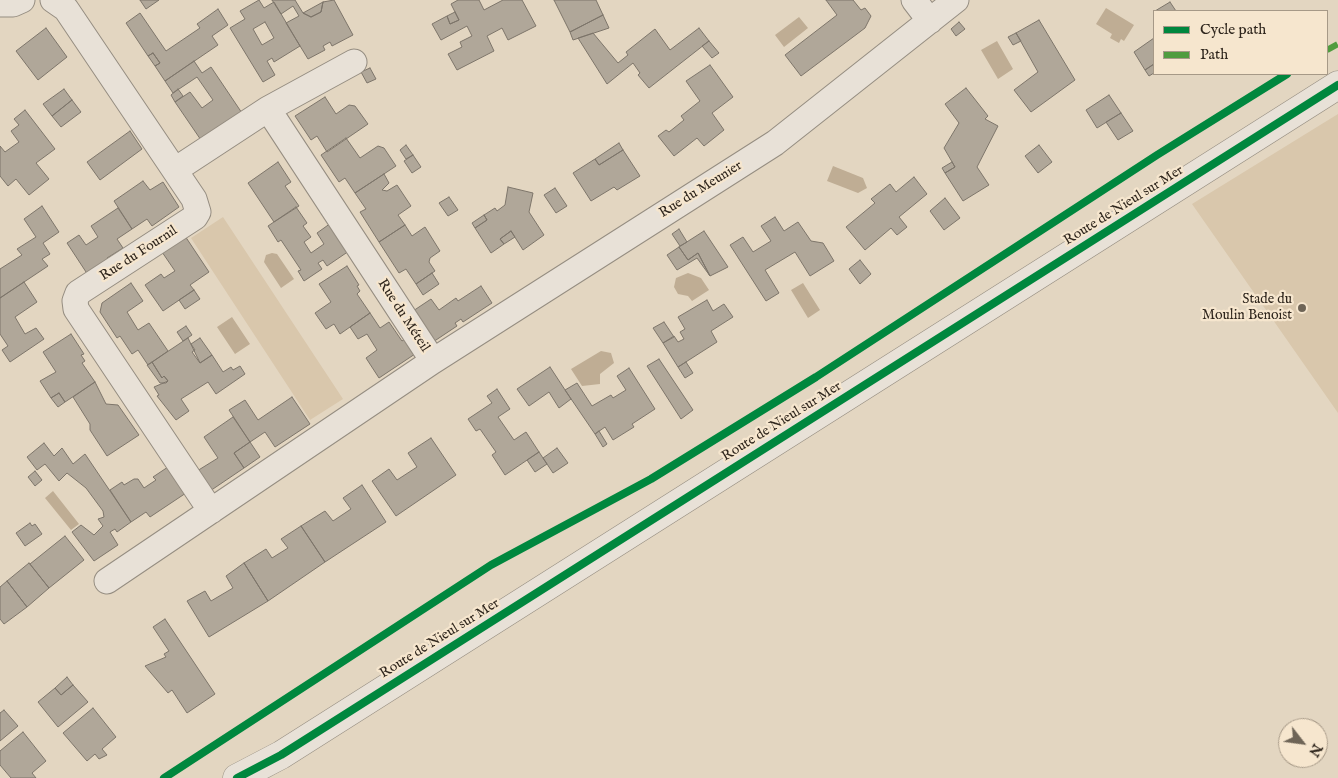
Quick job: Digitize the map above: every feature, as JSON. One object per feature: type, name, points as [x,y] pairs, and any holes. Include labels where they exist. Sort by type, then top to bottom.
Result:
[{"type":"street","points":[[0,4],[13,4],[22,0]]},
{"type":"street","name":"Rue du Fournil","points":[[53,0],[66,9],[194,199],[198,212],[195,217],[78,293],[74,301],[76,309],[211,511]]},
{"type":"street","points":[[914,0],[930,21]]},
{"type":"street","name":"Rue du Meunier","points":[[433,361],[776,143],[956,0]]},
{"type":"street","points":[[175,170],[268,109],[354,62]]},
{"type":"street","name":"Route de Nieul sur Mer","points":[[237,778],[289,750],[1338,85]]},
{"type":"street","name":"Rue du Méteil","points":[[106,581],[433,361],[268,109]]},
{"type":"shaded area","points":[[1106,8],[1134,25],[1124,41],[1121,39],[1119,43],[1110,38],[1112,34],[1096,24]]},
{"type":"shaded area","points":[[799,17],[808,28],[784,47],[775,35]]},
{"type":"shaded area","points":[[997,41],[1013,69],[998,79],[981,50]]},
{"type":"shaded area","name":"Stade du Moulin Benoist","points":[[1338,114],[1338,413],[1192,204]]},
{"type":"shaded area","points":[[833,166],[863,178],[867,188],[858,193],[827,181]]},
{"type":"shaded area","points":[[223,217],[343,399],[310,420],[191,238]]},
{"type":"shaded area","points":[[277,254],[294,279],[281,288],[264,262],[266,255]]},
{"type":"shaded area","points":[[688,273],[701,278],[709,290],[692,301],[688,296],[678,294],[674,287],[676,278]]},
{"type":"shaded area","points":[[803,283],[820,310],[808,318],[791,290]]},
{"type":"shaded area","points":[[232,317],[250,344],[235,354],[217,327]]},
{"type":"shaded area","points":[[601,351],[611,353],[614,363],[600,374],[600,384],[582,386],[571,369]]},
{"type":"shaded area","points":[[53,491],[79,524],[71,530],[45,498]]},
{"type":"building","points":[[140,0],[159,0],[146,9]]},
{"type":"building","points":[[259,0],[264,8],[274,2],[300,46],[274,62],[272,58],[267,61],[275,75],[263,82],[230,28],[245,19],[240,11]],"holes":[[[265,22],[274,38],[262,45],[253,29]]]},
{"type":"building","points":[[272,0],[295,0],[303,13],[311,17],[321,12],[323,2],[334,0],[353,35],[332,46],[330,42],[323,46],[325,50],[308,59],[286,23],[299,16],[293,6],[281,14]]},
{"type":"building","points":[[458,0],[479,0],[484,10],[503,0],[522,0],[536,26],[508,40],[502,28],[487,36],[494,51],[457,70],[448,54],[462,47],[460,42],[472,36],[467,26],[441,40],[432,24],[447,16],[450,24],[459,20],[451,4]]},
{"type":"building","points":[[554,0],[596,0],[603,15],[570,32]]},
{"type":"building","points":[[826,0],[853,0],[861,10],[865,8],[871,16],[865,28],[801,76],[785,55],[837,15]]},
{"type":"building","points":[[323,2],[321,12],[311,17],[303,13]]},
{"type":"building","points":[[1170,2],[1175,10],[1157,10]]},
{"type":"building","points":[[218,9],[228,25],[212,36],[218,45],[165,81],[155,66],[160,63],[153,53],[148,56],[126,23],[140,13],[166,51],[200,28],[197,24]]},
{"type":"building","points":[[455,12],[459,20],[450,24],[447,16]]},
{"type":"building","points":[[603,15],[609,28],[573,40],[570,32]]},
{"type":"building","points":[[1039,20],[1075,80],[1031,112],[1014,90],[1038,72],[1016,33]]},
{"type":"building","points":[[959,22],[965,29],[956,36],[951,29]]},
{"type":"building","points":[[46,28],[67,57],[38,80],[16,51]]},
{"type":"building","points":[[699,28],[709,41],[649,88],[638,75],[640,73],[633,63],[607,84],[578,38],[593,33],[618,63],[628,55],[626,52],[655,29],[670,50]]},
{"type":"building","points":[[1016,33],[1021,41],[1013,45],[1008,37]]},
{"type":"building","points":[[1153,39],[1153,65],[1145,70],[1134,52]]},
{"type":"building","points":[[709,41],[719,53],[712,58],[702,46]]},
{"type":"building","points":[[153,53],[160,63],[155,66],[148,56]]},
{"type":"building","points":[[194,61],[202,73],[211,67],[244,116],[203,143],[175,102],[190,92],[202,108],[213,100],[197,77],[173,93],[165,81]]},
{"type":"building","points":[[710,65],[733,97],[712,113],[724,130],[704,146],[697,138],[674,156],[658,136],[666,130],[669,132],[684,120],[681,116],[700,101],[686,81]]},
{"type":"building","points":[[1153,65],[1153,74],[1149,76],[1145,70]]},
{"type":"building","points":[[370,68],[376,79],[367,83],[361,72]]},
{"type":"building","points":[[966,88],[988,116],[985,119],[998,126],[977,167],[989,185],[963,201],[945,173],[955,167],[944,148],[959,123],[945,104]]},
{"type":"building","points":[[64,89],[72,100],[52,116],[43,104]]},
{"type":"building","points":[[178,89],[183,96],[175,102],[171,95]]},
{"type":"building","points":[[1109,95],[1121,113],[1097,128],[1086,110]]},
{"type":"building","points":[[325,97],[336,114],[349,105],[355,106],[368,124],[327,152],[317,136],[311,140],[295,116]]},
{"type":"building","points":[[72,100],[81,112],[61,127],[52,116]]},
{"type":"building","points":[[25,110],[55,149],[36,163],[49,179],[29,195],[16,179],[8,186],[0,176],[0,146],[5,152],[19,142],[11,131],[19,125],[14,119]]},
{"type":"building","points":[[1121,113],[1133,131],[1118,140],[1106,122]]},
{"type":"building","points":[[130,131],[142,149],[100,180],[87,162]]},
{"type":"building","points":[[346,138],[360,158],[378,146],[384,148],[396,166],[355,193],[345,178],[339,182],[321,155]]},
{"type":"building","points":[[619,143],[623,150],[599,165],[595,159]]},
{"type":"building","points":[[406,145],[413,155],[406,159],[400,150]]},
{"type":"building","points":[[1039,145],[1052,162],[1038,173],[1025,156]]},
{"type":"building","points":[[623,150],[640,176],[617,190],[614,187],[591,201],[573,173],[595,159],[599,165]]},
{"type":"building","points":[[413,155],[421,167],[412,173],[404,161]]},
{"type":"building","points":[[278,162],[291,182],[285,186],[299,206],[274,222],[248,183]]},
{"type":"building","points":[[952,162],[955,167],[945,173],[942,168]]},
{"type":"building","points":[[384,174],[389,183],[382,190],[387,191],[397,185],[411,206],[398,215],[405,225],[379,242],[360,212],[366,209],[355,193]]},
{"type":"building","points":[[914,177],[927,194],[899,217],[907,227],[897,235],[891,228],[865,250],[846,227],[875,203],[871,199],[890,184],[896,192]]},
{"type":"building","points":[[143,181],[150,190],[163,182],[179,207],[152,226],[147,219],[132,229],[114,201]]},
{"type":"building","points":[[508,187],[533,193],[529,212],[544,235],[523,250],[511,231],[500,239],[504,244],[491,253],[475,228],[487,220],[484,215],[495,208],[497,211],[505,205]]},
{"type":"building","points":[[555,188],[567,206],[556,213],[544,195]]},
{"type":"building","points":[[449,197],[458,210],[448,216],[439,203]]},
{"type":"building","points":[[945,198],[960,218],[944,230],[930,211]]},
{"type":"building","points":[[42,206],[59,232],[43,243],[50,254],[42,259],[48,266],[0,298],[0,269],[22,255],[17,249],[36,237],[24,219]]},
{"type":"building","points":[[296,207],[307,223],[303,226],[311,237],[304,242],[311,253],[324,244],[317,233],[331,223],[349,251],[327,266],[323,260],[318,263],[322,269],[304,281],[298,271],[301,270],[281,240],[278,242],[268,226]]},
{"type":"building","points":[[118,208],[132,229],[117,239],[123,248],[107,258],[109,261],[88,275],[67,243],[79,235],[86,245],[98,237],[91,226]]},
{"type":"building","points":[[484,215],[487,220],[475,228],[472,223]]},
{"type":"building","points":[[775,217],[784,231],[798,222],[811,241],[823,243],[834,261],[810,276],[795,252],[765,270],[779,293],[766,301],[730,245],[743,237],[753,252],[771,241],[761,226]]},
{"type":"building","points":[[405,225],[412,236],[425,227],[440,251],[430,258],[429,262],[435,271],[416,284],[406,269],[399,273],[379,242]]},
{"type":"building","points":[[679,229],[687,242],[680,246],[672,234]]},
{"type":"building","points":[[511,231],[515,237],[504,244],[500,239]]},
{"type":"building","points":[[704,231],[728,267],[710,276],[698,253],[688,260],[679,247]]},
{"type":"building","points":[[185,236],[209,272],[190,285],[194,290],[163,311],[145,285],[161,274],[164,278],[175,271],[162,252]]},
{"type":"building","points":[[679,247],[688,260],[698,253],[710,276],[697,258],[677,270],[667,255]]},
{"type":"building","points":[[860,260],[871,274],[860,284],[849,269]]},
{"type":"building","points":[[347,266],[359,285],[357,286],[360,291],[357,294],[370,313],[340,334],[334,324],[326,329],[315,313],[331,302],[319,284]]},
{"type":"building","points":[[432,273],[439,284],[423,295],[416,284]]},
{"type":"building","points":[[24,282],[37,302],[15,317],[25,334],[36,328],[44,339],[10,362],[2,350],[8,346],[0,334],[0,298]]},
{"type":"building","points":[[131,283],[143,301],[127,312],[138,330],[149,323],[168,351],[148,365],[138,350],[132,354],[120,336],[117,338],[100,312],[102,303]]},
{"type":"building","points":[[481,286],[492,303],[463,322],[461,319],[455,323],[457,326],[433,342],[413,311],[431,299],[439,310],[456,298],[458,301]]},
{"type":"building","points":[[194,290],[200,299],[185,309],[179,300]]},
{"type":"building","points":[[707,300],[713,311],[724,304],[733,317],[711,331],[717,342],[678,367],[663,343],[674,336],[678,342],[684,339],[680,332],[685,329],[678,317]]},
{"type":"building","points":[[370,313],[380,328],[389,322],[402,341],[408,337],[418,352],[379,378],[366,358],[377,350],[367,334],[358,339],[350,327]]},
{"type":"building","points":[[664,322],[674,337],[663,343],[653,328]]},
{"type":"building","points":[[186,326],[192,335],[183,341],[177,332]]},
{"type":"building","points":[[71,334],[84,354],[81,355],[85,361],[82,363],[95,382],[65,402],[59,393],[51,398],[40,381],[56,372],[43,352]]},
{"type":"building","points":[[188,338],[200,363],[212,355],[223,372],[231,367],[233,370],[240,366],[245,374],[216,394],[208,382],[181,399],[189,411],[176,420],[157,396],[159,395],[154,387],[168,381],[164,376],[162,378],[152,362]]},
{"type":"building","points":[[200,338],[212,355],[200,363],[192,352],[195,350],[191,344]]},
{"type":"building","points":[[659,359],[693,410],[681,419],[647,366]]},
{"type":"building","points":[[152,362],[162,378],[164,376],[168,381],[166,383],[160,383],[147,365]]},
{"type":"building","points":[[686,362],[693,373],[685,378],[678,367]]},
{"type":"building","points":[[550,367],[571,399],[559,408],[549,392],[529,406],[517,389]]},
{"type":"building","points":[[629,368],[655,409],[632,424],[634,427],[613,440],[605,427],[595,434],[565,390],[577,383],[592,406],[611,395],[613,398],[626,390],[617,376]]},
{"type":"building","points":[[95,382],[106,404],[118,405],[139,435],[107,456],[90,430],[90,424],[73,397]]},
{"type":"building","points":[[497,389],[510,409],[498,417],[514,440],[526,432],[539,452],[505,475],[492,455],[496,452],[480,429],[476,431],[468,419],[492,403],[487,396]]},
{"type":"building","points":[[59,393],[65,402],[58,407],[51,398]]},
{"type":"building","points":[[292,397],[310,424],[275,447],[265,432],[250,442],[229,410],[245,400],[258,420]]},
{"type":"building","points":[[233,417],[250,442],[234,453],[244,468],[210,491],[197,471],[218,458],[204,437]]},
{"type":"building","points":[[599,431],[607,444],[603,447],[595,434]]},
{"type":"building","points":[[431,438],[456,475],[396,516],[372,481],[389,469],[397,480],[417,467],[408,453]]},
{"type":"building","points":[[250,442],[260,457],[244,468],[234,453]]},
{"type":"building","points":[[44,443],[54,456],[62,448],[73,464],[85,454],[131,522],[117,532],[115,529],[110,532],[118,545],[94,561],[72,532],[81,525],[94,535],[103,526],[98,519],[104,517],[103,511],[86,488],[67,473],[59,481],[45,464],[37,470],[27,457]]},
{"type":"building","points":[[557,448],[568,463],[553,473],[543,458]]},
{"type":"building","points":[[539,452],[547,464],[535,472],[527,460]]},
{"type":"building","points":[[171,465],[189,491],[150,517],[146,512],[131,522],[110,490],[122,482],[124,485],[134,479],[138,479],[144,488],[156,480],[153,477]]},
{"type":"building","points":[[35,471],[42,480],[35,486],[28,477]]},
{"type":"building","points":[[362,485],[386,522],[325,562],[301,526],[325,511],[333,521],[351,509],[343,498]]},
{"type":"building","points":[[30,523],[32,526],[35,524],[42,534],[25,546],[16,533]]},
{"type":"building","points":[[301,526],[325,562],[268,601],[244,563],[266,549],[272,558],[288,548],[281,539]]},
{"type":"building","points":[[65,536],[84,560],[49,588],[30,564]]},
{"type":"building","points":[[29,563],[49,588],[27,607],[7,581]]},
{"type":"building","points":[[244,563],[268,601],[209,637],[187,601],[205,591],[211,601],[233,588],[226,576]]},
{"type":"building","points":[[7,581],[27,607],[4,624],[0,619],[0,587]]},
{"type":"building","points":[[165,619],[215,694],[187,713],[172,690],[168,693],[145,666],[166,657],[164,654],[169,651],[153,627]]},
{"type":"building","points":[[67,677],[73,685],[61,695],[55,688]]},
{"type":"building","points":[[73,685],[88,702],[58,727],[38,702],[55,688],[61,695]]},
{"type":"building","points":[[93,708],[116,737],[102,749],[107,755],[99,759],[95,754],[87,761],[63,733]]},
{"type":"building","points":[[4,710],[18,726],[0,741],[0,713]]},
{"type":"building","points":[[23,732],[46,761],[32,773],[36,778],[11,778],[0,765],[0,751]]},
{"type":"marked path","points":[[1328,49],[1338,44]]},
{"type":"cycle path","points":[[164,778],[491,565],[651,479],[816,377],[1157,155],[1285,75]]},
{"type":"cycle path","points":[[237,778],[281,755],[1338,85]]},
{"type":"place","name":"Stade du Moulin Benoist","points":[[1302,308]]}]
